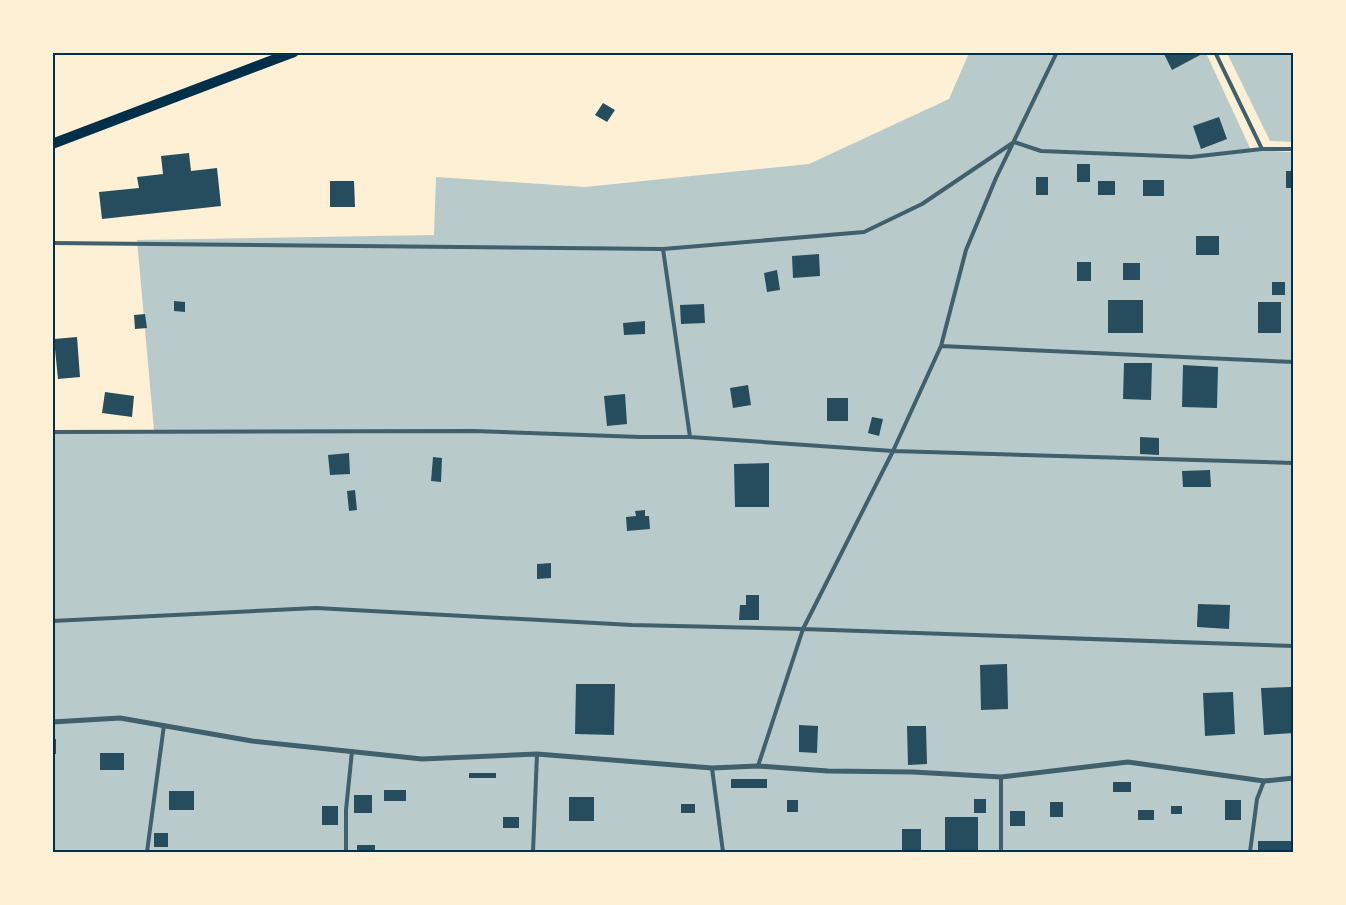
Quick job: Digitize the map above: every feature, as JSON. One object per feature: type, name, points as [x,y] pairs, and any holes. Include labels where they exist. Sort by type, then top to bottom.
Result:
[{"type":"main road","points":[[52,144],[294,52]]},
{"type":"street","points":[[52,722],[120,718],[252,741],[422,759],[537,754],[712,768],[758,766],[828,771],[1001,776],[1128,762],[1264,781],[1294,778]]},
{"type":"lane","points":[[758,766],[803,629],[894,451],[941,346],[966,250],[996,178],[1057,52]]},
{"type":"lane","points":[[1215,52],[1262,149]]},
{"type":"lane","points":[[1014,142],[1042,151],[1191,157],[1262,149],[1294,149]]},
{"type":"lane","points":[[52,243],[663,249],[864,232],[922,204],[1014,142]]},
{"type":"lane","points":[[663,249],[690,437]]},
{"type":"lane","points":[[941,346],[1294,362]]},
{"type":"lane","points":[[52,432],[474,431],[620,437],[690,437],[894,451],[1294,463]]},
{"type":"lane","points":[[52,621],[316,608],[632,625],[1294,646]]},
{"type":"lane","points":[[147,852],[164,725]]},
{"type":"lane","points":[[346,852],[346,810],[352,751]]},
{"type":"lane","points":[[533,852],[537,754]]},
{"type":"lane","points":[[712,768],[723,852]]},
{"type":"lane","points":[[1001,776],[1001,852]]},
{"type":"lane","points":[[1250,852],[1257,799],[1264,781]]},
{"type":"shaded area","points":[[969,53],[1206,53],[1251,150],[1293,152],[1293,852],[53,852],[52,430],[154,430],[137,240],[434,235],[436,177],[585,187],[809,164],[949,99]]},
{"type":"shaded area","points":[[1227,53],[1293,53],[1293,142],[1270,141]]},
{"type":"building","points":[[1163,52],[1202,52],[1202,54],[1172,70]]},
{"type":"building","points":[[603,103],[615,110],[607,122],[595,115]]},
{"type":"building","points":[[1219,117],[1227,139],[1201,149],[1193,126]]},
{"type":"building","points":[[189,153],[191,171],[217,168],[221,206],[102,219],[99,192],[139,188],[137,177],[163,174],[161,156]]},
{"type":"building","points":[[1077,164],[1090,164],[1090,182],[1077,182]]},
{"type":"building","points":[[1286,171],[1294,171],[1294,188],[1286,188]]},
{"type":"building","points":[[1036,177],[1048,177],[1048,195],[1036,195]]},
{"type":"building","points":[[1143,180],[1164,180],[1164,196],[1143,196]]},
{"type":"building","points":[[330,181],[354,181],[355,207],[330,207]]},
{"type":"building","points":[[1098,181],[1115,181],[1115,195],[1098,195]]},
{"type":"building","points":[[1196,236],[1219,236],[1219,255],[1196,255]]},
{"type":"building","points":[[819,254],[820,276],[793,278],[792,256]]},
{"type":"building","points":[[1077,262],[1091,262],[1091,281],[1077,281]]},
{"type":"building","points":[[1123,263],[1140,263],[1140,280],[1123,280]]},
{"type":"building","points":[[777,270],[780,290],[767,292],[764,273]]},
{"type":"building","points":[[1272,282],[1285,282],[1285,295],[1272,295]]},
{"type":"building","points":[[1108,300],[1143,300],[1143,333],[1108,333]]},
{"type":"building","points":[[174,301],[185,302],[185,312],[174,311]]},
{"type":"building","points":[[1258,302],[1281,302],[1281,333],[1258,333]]},
{"type":"building","points":[[704,304],[705,323],[681,324],[680,305]]},
{"type":"building","points":[[145,314],[147,328],[135,329],[134,315]]},
{"type":"building","points":[[645,321],[645,334],[624,335],[623,323]]},
{"type":"building","points":[[77,337],[80,377],[58,379],[54,339]]},
{"type":"building","points":[[1124,363],[1152,363],[1151,400],[1123,399]]},
{"type":"building","points":[[1183,365],[1218,367],[1217,408],[1182,407]]},
{"type":"building","points":[[748,385],[751,405],[733,408],[730,388]]},
{"type":"building","points":[[105,392],[134,396],[132,417],[102,413]]},
{"type":"building","points":[[625,394],[627,424],[607,426],[604,396]]},
{"type":"building","points":[[827,398],[848,398],[848,421],[827,421]]},
{"type":"building","points":[[872,417],[883,419],[879,436],[868,433]]},
{"type":"building","points":[[1140,437],[1159,438],[1159,455],[1140,454]]},
{"type":"building","points":[[349,453],[350,474],[330,475],[328,455]]},
{"type":"building","points":[[433,457],[442,458],[441,482],[431,481]]},
{"type":"building","points":[[769,463],[769,507],[735,507],[734,464]]},
{"type":"building","points":[[1210,470],[1211,487],[1183,487],[1182,471]]},
{"type":"building","points":[[355,490],[357,510],[349,511],[347,491]]},
{"type":"building","points":[[645,510],[645,516],[649,516],[650,529],[627,531],[626,517],[636,516],[635,511]]},
{"type":"building","points":[[551,563],[551,578],[537,579],[537,564]]},
{"type":"building","points":[[746,595],[759,595],[759,620],[739,620],[740,605],[746,605]]},
{"type":"building","points":[[1198,604],[1230,605],[1229,629],[1197,627]]},
{"type":"building","points":[[1007,664],[1008,709],[981,710],[980,665]]},
{"type":"building","points":[[576,684],[615,684],[614,735],[575,734]]},
{"type":"building","points":[[1291,687],[1294,733],[1264,735],[1261,688]]},
{"type":"building","points":[[1233,692],[1235,734],[1205,736],[1203,693]]},
{"type":"building","points":[[799,725],[818,726],[817,753],[799,752]]},
{"type":"building","points":[[907,726],[926,726],[927,764],[908,765]]},
{"type":"building","points":[[52,739],[56,739],[56,754],[52,754]]},
{"type":"building","points":[[100,753],[124,753],[124,770],[100,770]]},
{"type":"building","points":[[469,773],[496,773],[496,778],[469,778]]},
{"type":"building","points":[[731,779],[767,779],[767,788],[731,788]]},
{"type":"building","points":[[1113,782],[1131,782],[1131,792],[1113,792]]},
{"type":"building","points":[[384,790],[406,790],[406,801],[384,801]]},
{"type":"building","points":[[169,791],[194,791],[194,810],[169,810]]},
{"type":"building","points":[[354,795],[372,795],[372,813],[354,813]]},
{"type":"building","points":[[569,797],[594,797],[594,821],[569,821]]},
{"type":"building","points":[[974,799],[986,799],[986,813],[974,813]]},
{"type":"building","points":[[787,800],[798,800],[798,812],[787,812]]},
{"type":"building","points":[[1225,800],[1241,800],[1241,820],[1225,820]]},
{"type":"building","points":[[1050,802],[1063,802],[1063,817],[1050,817]]},
{"type":"building","points":[[681,804],[695,804],[695,813],[681,813]]},
{"type":"building","points":[[322,806],[338,806],[338,825],[322,825]]},
{"type":"building","points":[[1171,806],[1182,806],[1182,814],[1171,814]]},
{"type":"building","points":[[1138,810],[1154,810],[1154,820],[1138,820]]},
{"type":"building","points":[[1010,811],[1025,811],[1025,826],[1010,826]]},
{"type":"building","points":[[503,817],[519,817],[519,828],[503,828]]},
{"type":"building","points":[[945,817],[978,817],[978,852],[945,852]]},
{"type":"building","points":[[902,829],[921,829],[921,852],[902,852]]},
{"type":"building","points":[[154,833],[168,833],[168,847],[154,847]]},
{"type":"building","points":[[1258,841],[1294,841],[1294,852],[1258,852]]},
{"type":"building","points":[[357,845],[375,845],[375,852],[357,852]]}]
